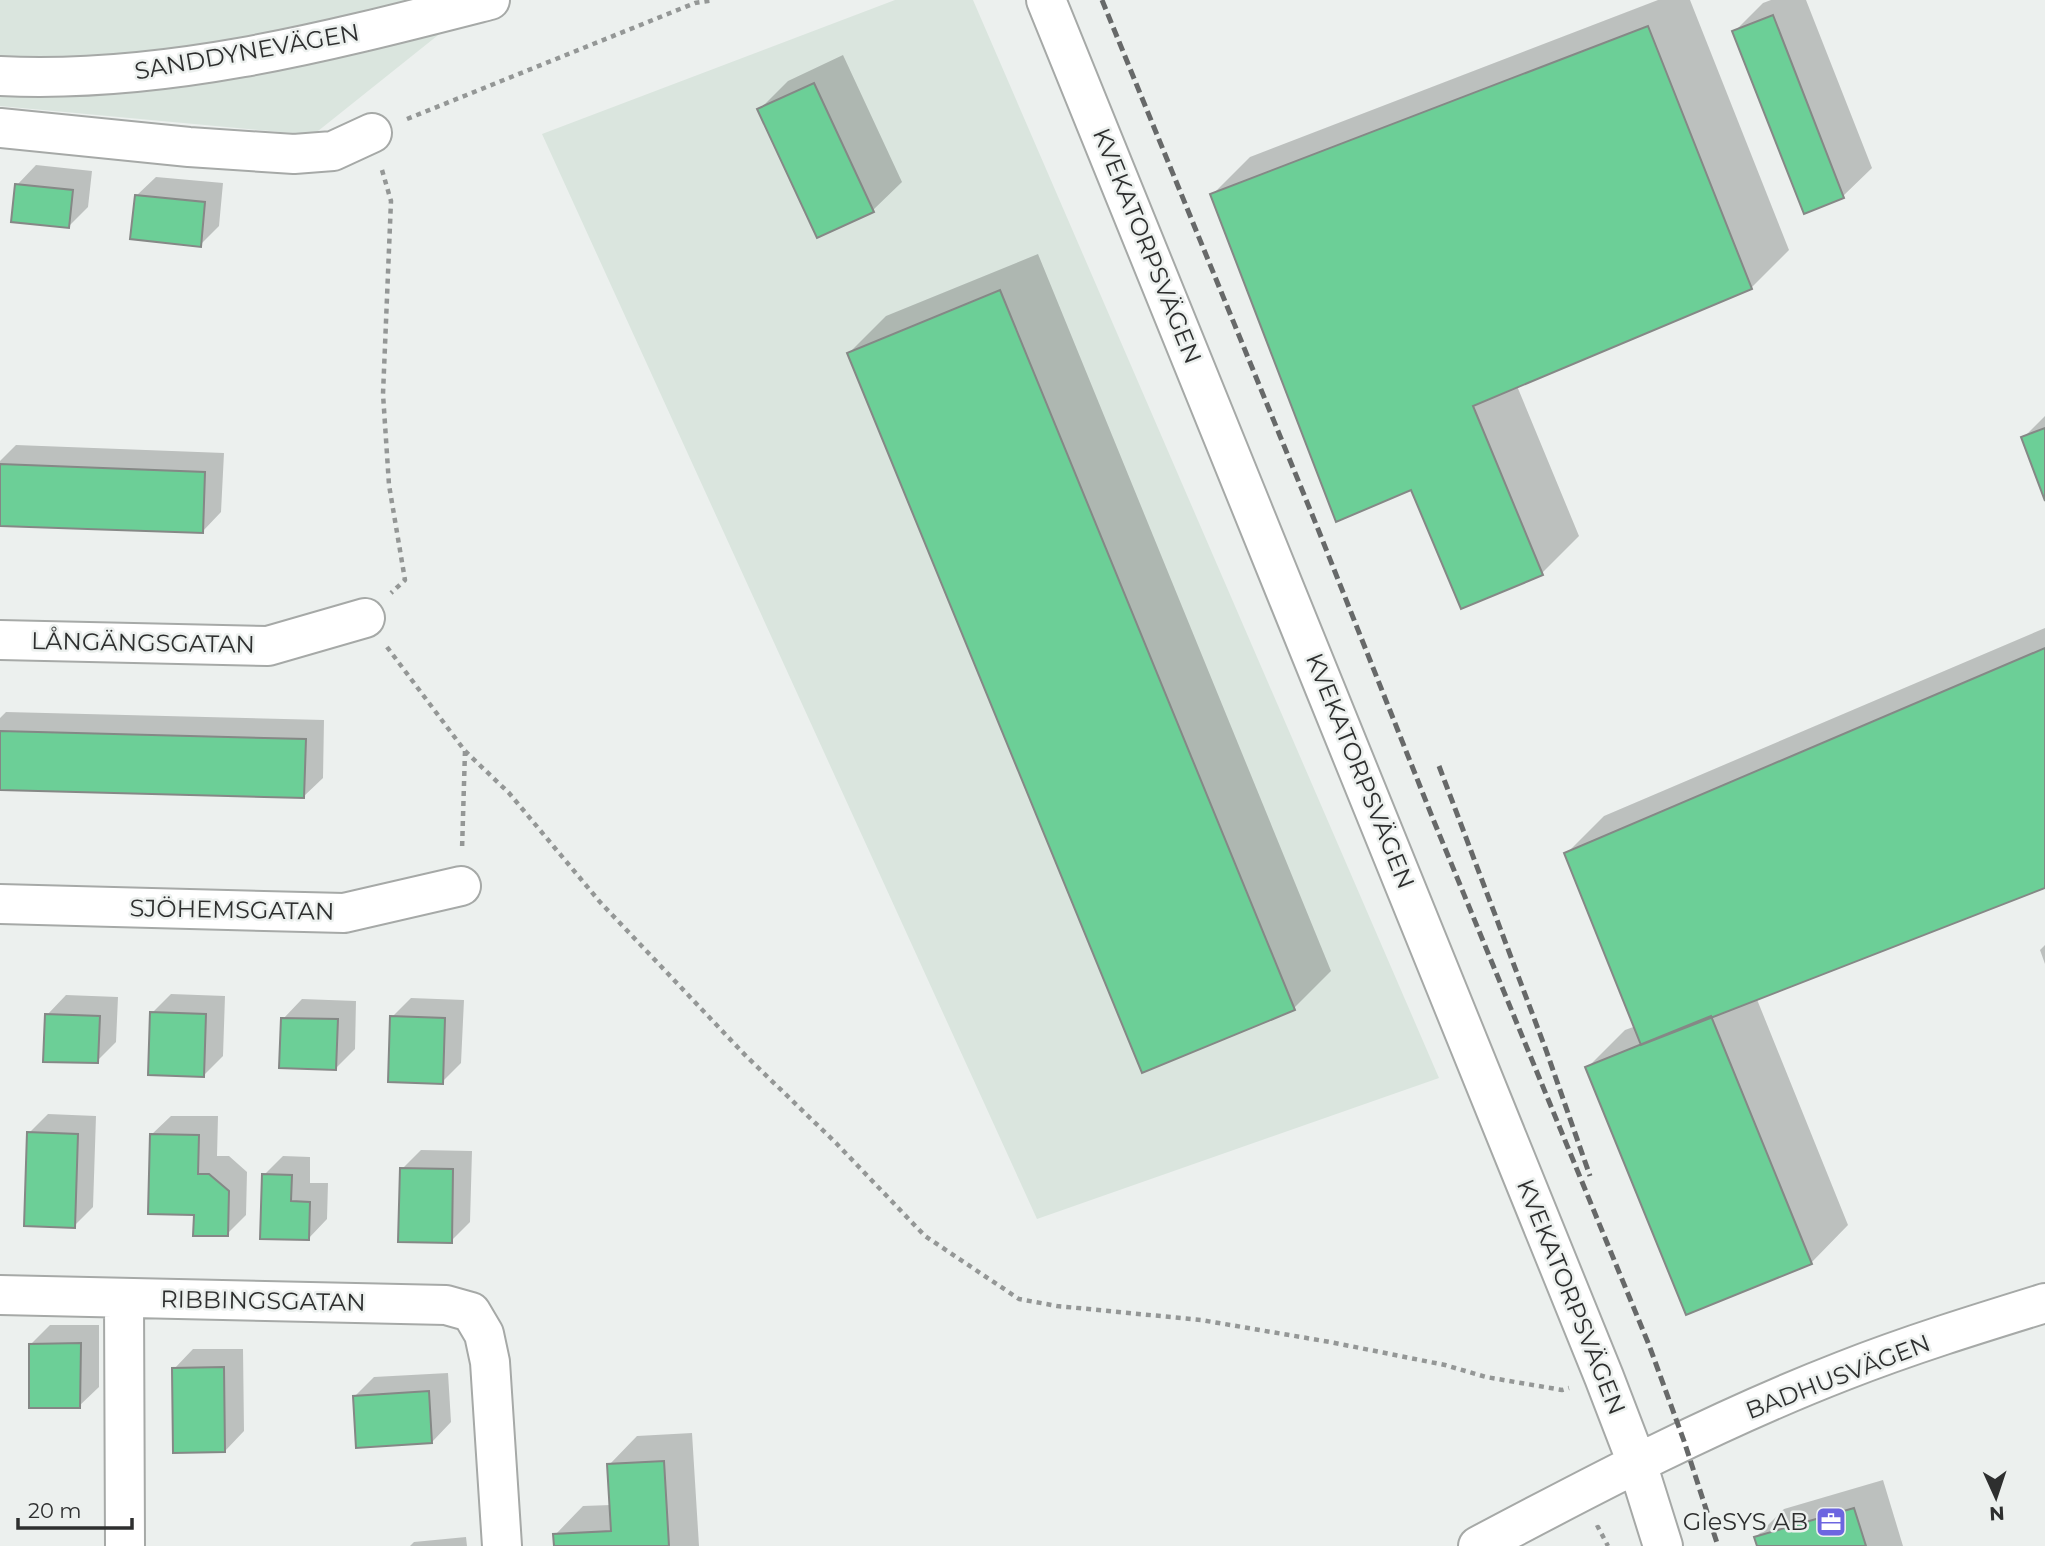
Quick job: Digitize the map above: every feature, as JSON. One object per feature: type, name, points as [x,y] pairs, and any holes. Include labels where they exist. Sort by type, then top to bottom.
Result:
[{"type":"street","name":"SANDDYNEVÄGEN","points":[[0,76],[91,76],[181,68],[328,41],[490,0]]},
{"type":"street","name":"KVEKATORPSVÄGEN","points":[[1046,0],[1604,1377],[1637,1463],[1663,1546]]},
{"type":"street","points":[[0,128],[294,155],[332,151],[372,133]]},
{"type":"street","name":"LÅNGÄNGSGATAN","points":[[0,640],[268,646],[365,618]]},
{"type":"street","name":"SJÖHEMSGATAN","points":[[0,904],[344,913],[461,886]]},
{"type":"street","name":"RIBBINGSGATAN","points":[[0,1295],[446,1305],[471,1312],[484,1334],[490,1362],[502,1546]]},
{"type":"street","points":[[124,1298],[125,1546]]},
{"type":"street","name":"BADHUSVÄGEN","points":[[1478,1546],[1637,1463],[1764,1404],[1844,1371],[1973,1325],[2045,1303]]},
{"type":"path","points":[[714,0],[695,3],[372,133],[391,201],[383,394],[389,485],[405,580],[365,618],[465,751],[509,793],[600,902],[746,1056],[836,1143],[925,1236],[1019,1299],[1057,1306],[1201,1320],[1329,1342],[1562,1391],[1604,1377]]},
{"type":"path","points":[[461,886],[465,751]]},
{"type":"path","points":[[1598,1527],[1608,1546]]},
{"type":"shaded area","points":[[0,0],[482,0],[313,135],[0,106]]},
{"type":"shaded area","points":[[895,0],[973,0],[1439,1078],[1037,1219],[542,134]]},
{"type":"building","points":[[1773,15],[1844,198],[1804,214],[1732,31]]},
{"type":"building","points":[[1648,26],[1752,289],[1473,406],[1543,575],[1461,609],[1411,490],[1336,522],[1210,194]]},
{"type":"building","points":[[814,83],[874,212],[817,238],[757,109]]},
{"type":"building","points":[[15,184],[73,190],[69,228],[11,222]]},
{"type":"building","points":[[135,195],[205,202],[201,247],[130,239]]},
{"type":"building","points":[[1000,290],[1295,1010],[1142,1073],[847,353]]},
{"type":"building","points":[[2045,428],[2045,501],[2021,437]]},
{"type":"building","points":[[0,464],[205,472],[203,533],[0,526]]},
{"type":"building","points":[[2045,648],[2045,888],[1641,1045],[1564,853]]},
{"type":"building","points":[[0,731],[306,739],[304,798],[0,790]]},
{"type":"building","points":[[150,1012],[206,1014],[204,1077],[148,1075]]},
{"type":"building","points":[[45,1014],[100,1016],[98,1063],[43,1062]]},
{"type":"building","points":[[390,1016],[445,1018],[443,1084],[388,1082]]},
{"type":"building","points":[[1711,1016],[1812,1264],[1686,1315],[1585,1067]]},
{"type":"building","points":[[281,1018],[338,1019],[336,1070],[279,1068]]},
{"type":"building","points":[[27,1132],[78,1134],[75,1228],[24,1226]]},
{"type":"building","points":[[150,1134],[199,1135],[198,1174],[209,1174],[229,1191],[228,1236],[193,1236],[194,1215],[148,1214]]},
{"type":"building","points":[[400,1168],[453,1169],[452,1243],[398,1242]]},
{"type":"building","points":[[262,1174],[292,1175],[291,1201],[310,1202],[309,1240],[260,1239]]},
{"type":"building","points":[[81,1343],[80,1408],[29,1408],[29,1344]]},
{"type":"building","points":[[224,1367],[225,1452],[173,1453],[172,1368]]},
{"type":"building","points":[[429,1391],[432,1443],[356,1448],[353,1396]]},
{"type":"building","points":[[664,1461],[669,1546],[554,1546],[553,1534],[611,1531],[607,1464]]},
{"type":"building","name":"GleSYS AB","points":[[1854,1508],[1866,1546],[1757,1546],[1754,1537]]},
{"type":"railway","points":[[1102,0],[1649,1345],[1718,1546]]},
{"type":"railway","points":[[1439,766],[1546,1050],[1590,1176]]},
{"type":"place","name":"GleSYS AB","points":[[1831,1522]]}]
